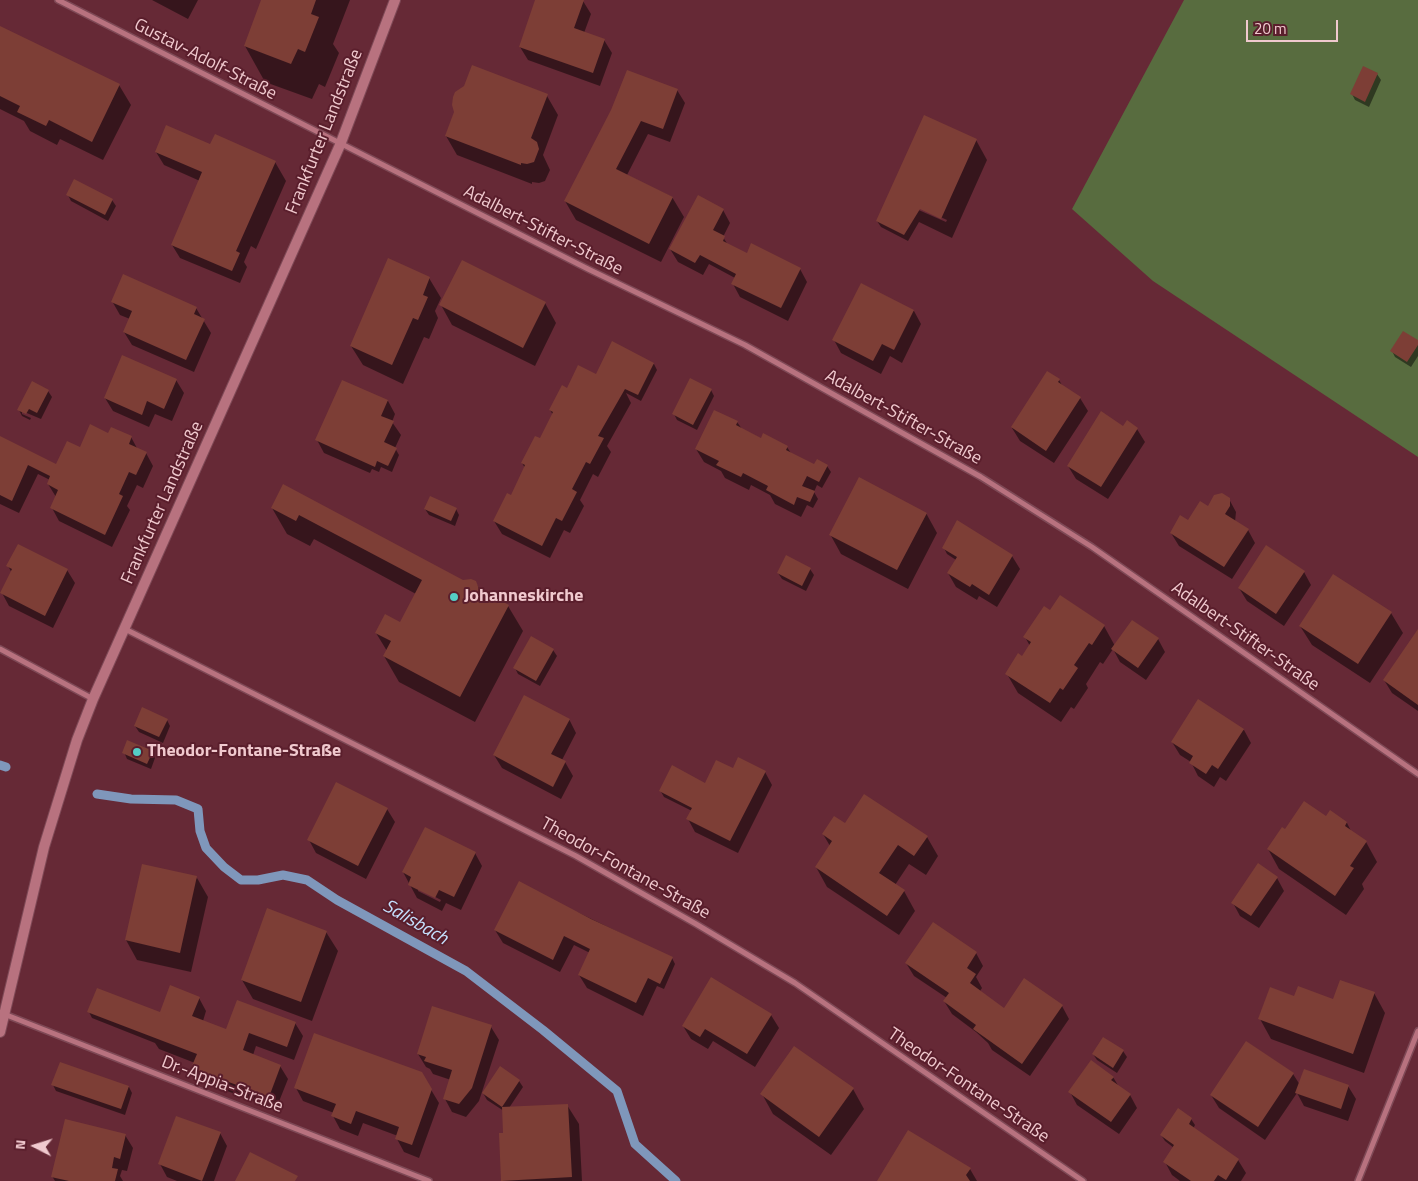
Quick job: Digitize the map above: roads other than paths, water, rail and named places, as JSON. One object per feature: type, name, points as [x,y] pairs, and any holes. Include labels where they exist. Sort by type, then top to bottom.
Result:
[{"type":"main road","name":"Frankfurter Landstraße","points":[[0,1032],[44,847],[77,740],[340,145],[395,0]]},
{"type":"street","name":"Gustav-Adolf-Straße","points":[[58,0],[340,145]]},
{"type":"street","name":"Adalbert-Stifter-Straße","points":[[340,145],[588,270],[745,345],[980,477],[1092,547],[1418,774]]},
{"type":"street","name":"Theodor-Fontane-Straße","points":[[125,629],[576,856],[696,924],[795,983],[1083,1181]]},
{"type":"street","points":[[0,649],[94,699]]},
{"type":"street","name":"Dr.-Appia-Straße","points":[[4,1014],[429,1181]]},
{"type":"street","points":[[1358,1181],[1418,1031]]},
{"type":"waterway","name":"Salisbach","points":[[0,765],[6,767]]},
{"type":"waterway","name":"Salisbach","points":[[97,794],[131,799],[176,800],[198,809],[200,831],[206,848],[224,867],[241,880],[258,880],[283,875],[307,880],[337,900],[466,971],[543,1030],[617,1091],[635,1144],[676,1181]]},
{"type":"place","name":"Johanneskirche","points":[[454,597]]},
{"type":"place","name":"Theodor-Fontane-Straße","points":[[137,752]]}]
